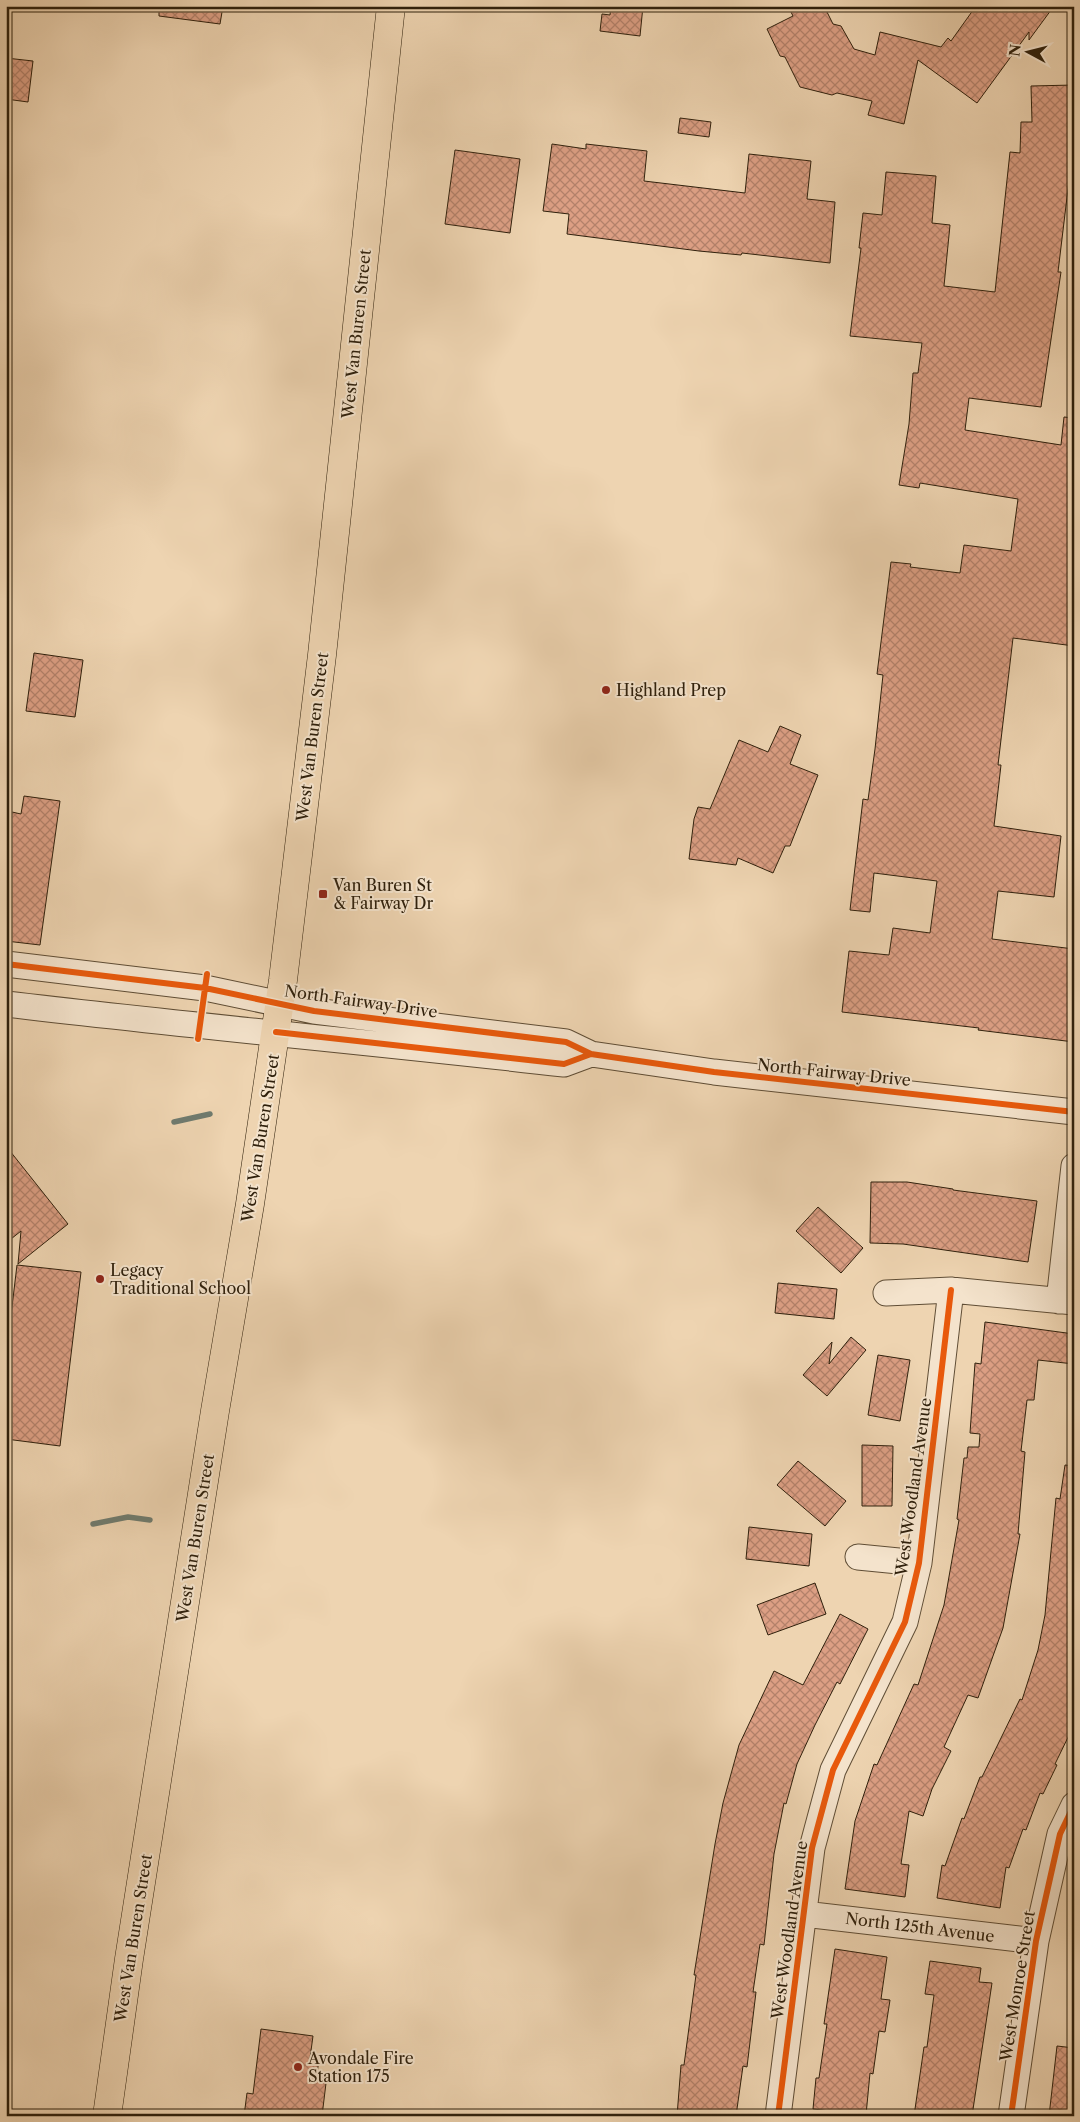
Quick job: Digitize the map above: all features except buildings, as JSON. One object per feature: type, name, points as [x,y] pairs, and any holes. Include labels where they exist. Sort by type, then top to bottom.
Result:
[{"type":"main road","name":"West Van Buren Street","points":[[107,2116],[130,1950],[215,1411],[250,1204],[280,1004],[323,645],[391,6]]},
{"type":"street","name":"North Fairway Drive","points":[[6,964],[205,988],[314,1011],[566,1042],[591,1054],[714,1072],[1074,1112]]},
{"type":"street","points":[[6,982],[30,982],[42,978],[48,969]]},
{"type":"street","name":"North Fairway Drive","points":[[6,1004],[200,1027],[276,1032],[564,1064],[591,1054]]},
{"type":"street","points":[[886,1293],[951,1290],[1066,1301],[1074,1166]]},
{"type":"street","name":"West Woodland Avenue","points":[[778,2116],[812,1848],[833,1770],[905,1622],[919,1563],[951,1290]]},
{"type":"street","name":"West Woodland Avenue","points":[[858,1557],[919,1563]]},
{"type":"street","name":"West Monroe Street","points":[[1011,2116],[1036,1941],[1060,1834],[1074,1805]]},
{"type":"street","name":"North 125th Avenue","points":[[804,1914],[1036,1941]]},
{"type":"waterway","points":[[174,1122],[210,1114]]},
{"type":"waterway","points":[[93,1524],[128,1517],[150,1520]]},
{"type":"cycle path","points":[[6,964],[205,988],[314,1011],[566,1042],[591,1054],[714,1072],[1074,1112]]},
{"type":"cycle path","points":[[198,1039],[207,974]]},
{"type":"cycle path","points":[[276,1032],[564,1064],[591,1054]]},
{"type":"cycle path","points":[[778,2116],[812,1848],[833,1770],[905,1622],[919,1563],[951,1290]]},
{"type":"cycle path","points":[[1011,2116],[1036,1941],[1060,1834],[1074,1805]]},
{"type":"place","name":"Highland Prep","points":[[606,690]]},
{"type":"place","name":"Van Buren St & Fairway Dr","points":[[323,894]]},
{"type":"place","name":"Legacy Traditional School","points":[[100,1279]]},
{"type":"place","name":"Avondale Fire Station 175","points":[[298,2067]]}]
